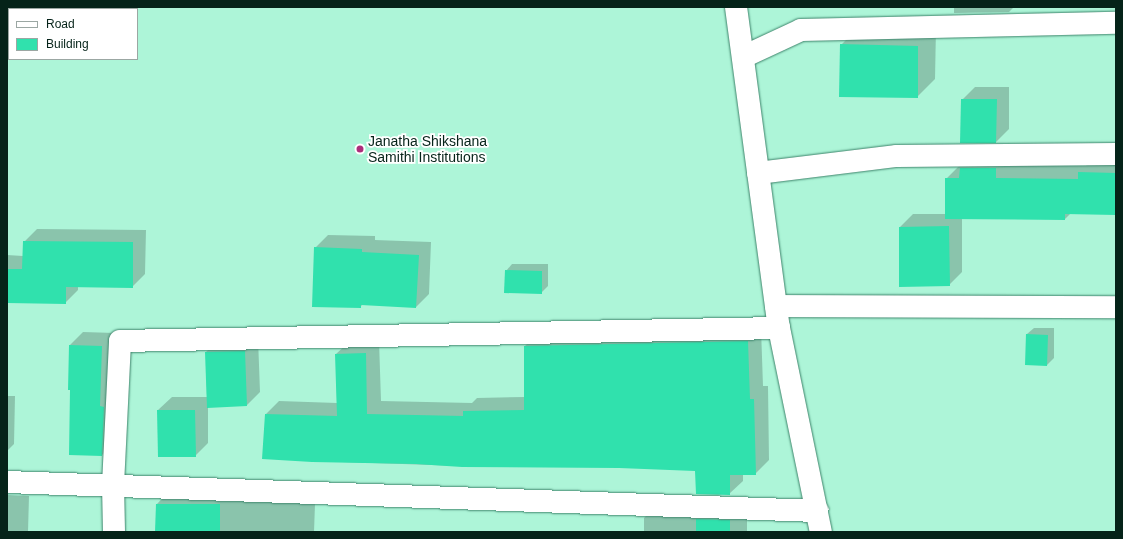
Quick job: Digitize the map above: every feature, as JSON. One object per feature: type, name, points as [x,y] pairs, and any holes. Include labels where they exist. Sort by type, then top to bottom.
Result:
[{"type":"street","points":[[7,482],[113,485],[819,522],[779,328],[736,7]]},
{"type":"street","points":[[743,57],[801,30],[1116,23]]},
{"type":"street","points":[[758,173],[897,156],[1116,154]]},
{"type":"street","points":[[776,306],[1116,307]]},
{"type":"street","points":[[114,532],[113,485],[120,342],[779,328]]},
{"type":"building","points":[[840,44],[918,46],[918,98],[839,97]]},
{"type":"building","points":[[961,99],[997,99],[996,143],[960,143]]},
{"type":"building","points":[[960,168],[996,168],[996,178],[1078,179],[1078,172],[1116,173],[1116,215],[1065,214],[1065,220],[945,219],[945,178],[959,178]]},
{"type":"building","points":[[949,226],[950,286],[899,287],[899,227]]},
{"type":"building","points":[[23,241],[133,242],[133,288],[66,287],[66,304],[7,303],[7,269],[22,269]]},
{"type":"building","points":[[314,247],[362,249],[362,252],[419,255],[416,308],[361,305],[361,308],[312,307]]},
{"type":"building","points":[[505,270],[542,271],[542,294],[504,293]]},
{"type":"building","points":[[1026,334],[1048,335],[1047,366],[1025,365]]},
{"type":"building","points":[[748,341],[750,399],[754,399],[756,475],[730,475],[730,495],[696,494],[695,471],[619,468],[462,467],[262,459],[265,414],[337,416],[335,354],[366,353],[367,414],[463,416],[463,411],[524,410],[524,346]]},
{"type":"building","points":[[69,345],[102,346],[100,406],[104,407],[102,456],[69,455]]},
{"type":"building","points":[[245,351],[247,406],[207,408],[205,352]]},
{"type":"building","points":[[157,410],[195,410],[196,457],[158,457]]},
{"type":"building","points":[[156,504],[220,504],[220,532],[155,532]]},
{"type":"building","points":[[696,519],[730,520],[730,532],[696,532]]},
{"type":"place","name":"Janatha Shikshana Samithi Institutions","points":[[360,149]]}]
